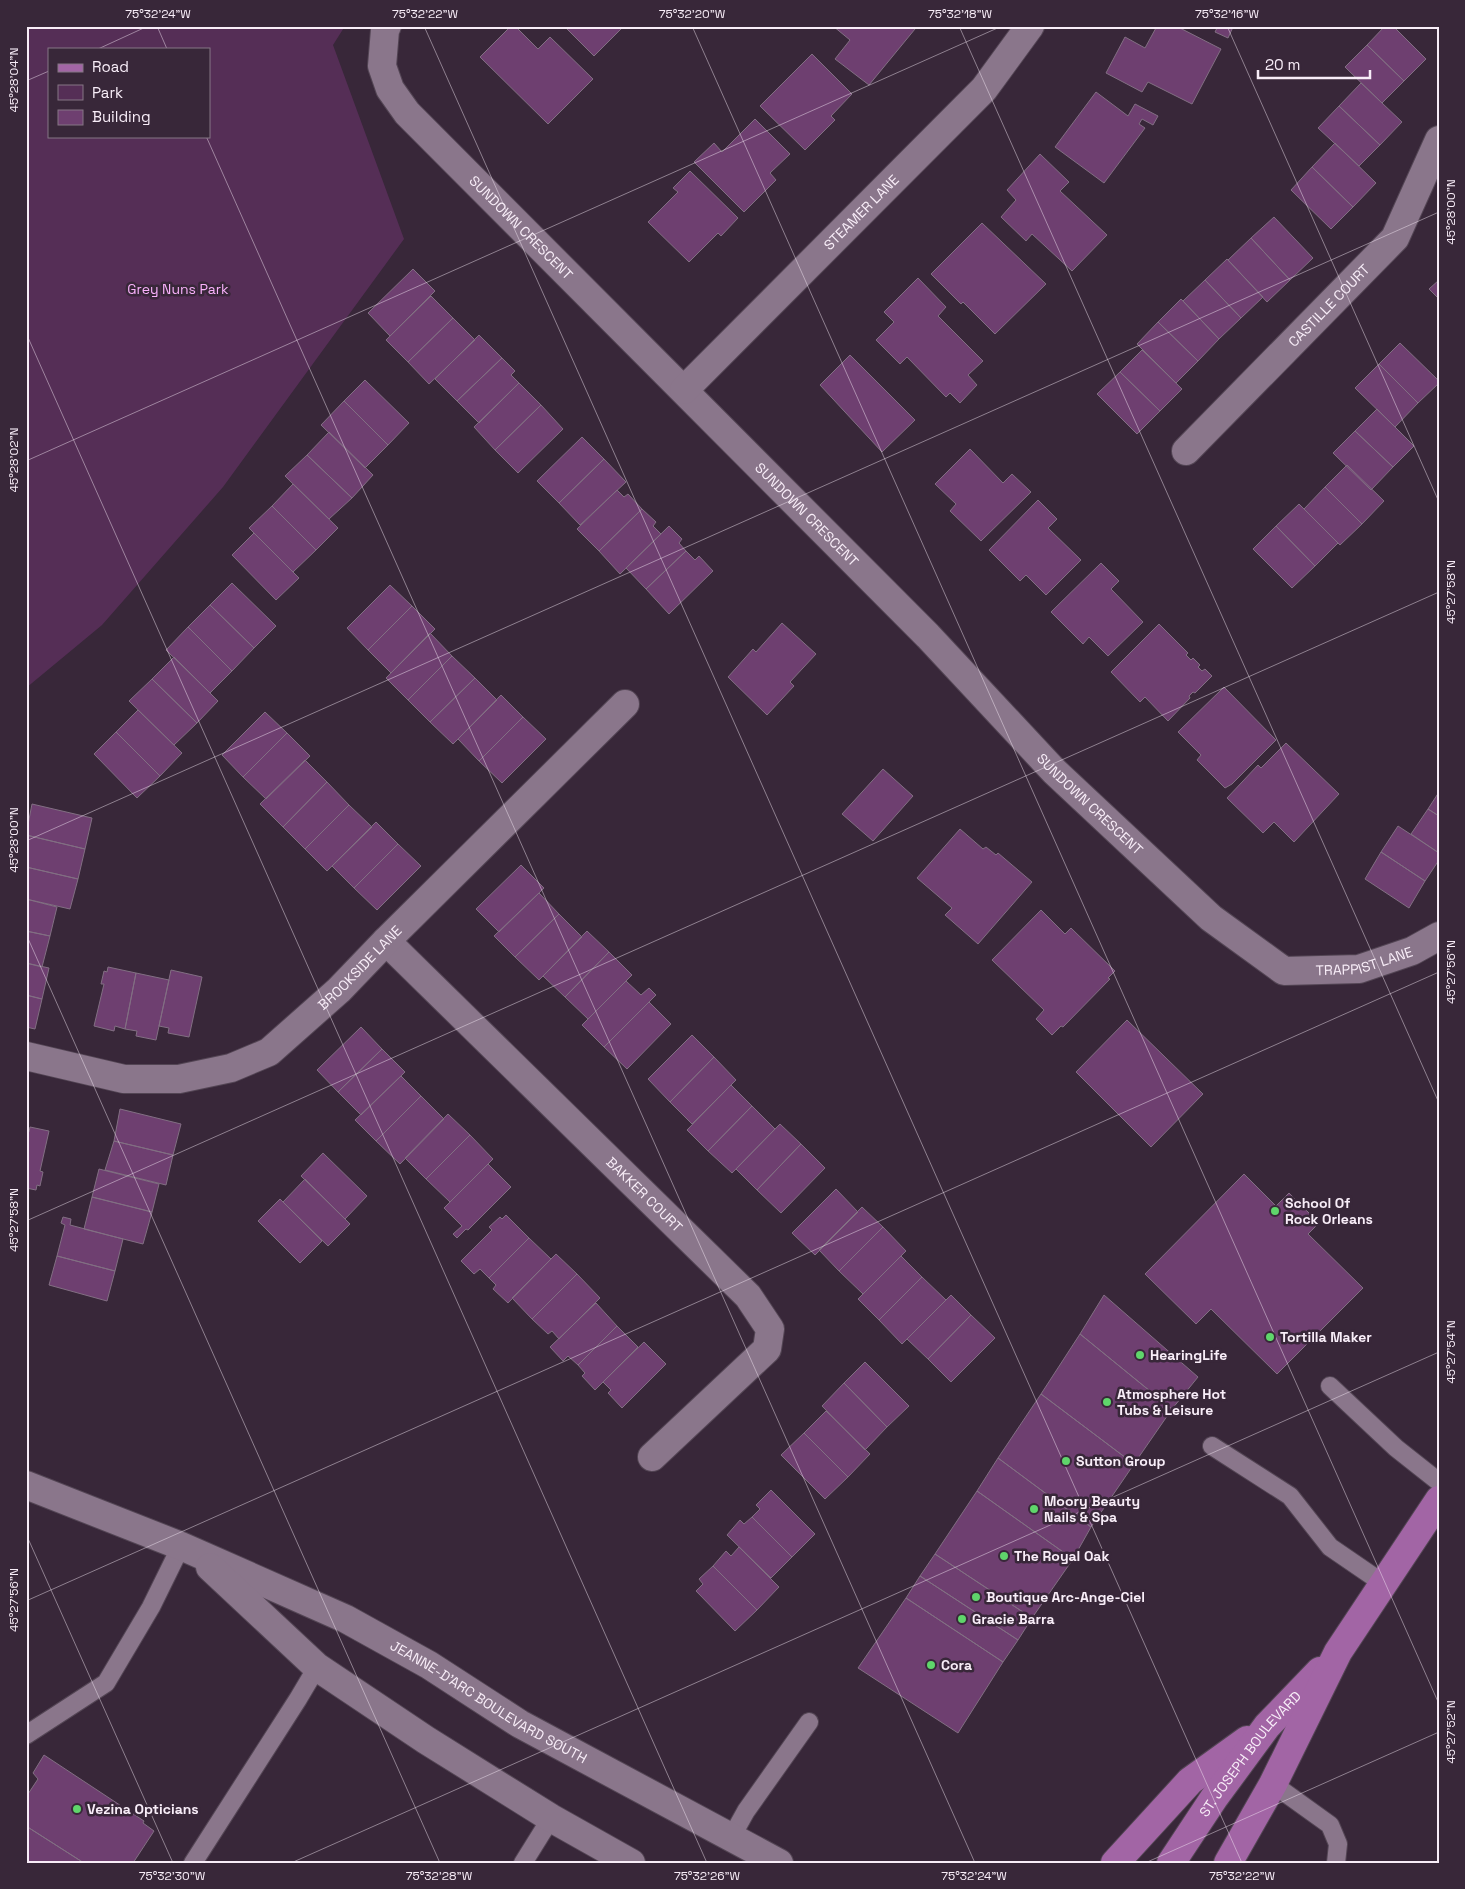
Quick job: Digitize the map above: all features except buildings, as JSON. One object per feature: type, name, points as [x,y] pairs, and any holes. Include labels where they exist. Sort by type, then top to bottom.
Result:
[{"type":"main road","name":"ST. JOSEPH BOULEVARD","points":[[1228,1863],[1273,1784],[1338,1652],[1439,1500]]},
{"type":"main road","name":"ST. JOSEPH BOULEVARD","points":[[1171,1863],[1214,1798],[1267,1726],[1338,1652]]},
{"type":"main road","points":[[1115,1863],[1190,1781],[1267,1726]]},
{"type":"street","name":"SUNDOWN CRESCENT","points":[[387,26],[382,66],[390,89],[407,114],[928,636],[1054,771],[1211,918],[1284,971]]},
{"type":"street","name":"STEAMER LANE","points":[[684,390],[984,89],[1030,26]]},
{"type":"street","name":"CASTILLE COURT","points":[[1186,451],[1395,238],[1438,144]]},
{"type":"street","name":"BROOKSIDE LANE","points":[[26,1056],[124,1079],[179,1079],[231,1068],[269,1052],[339,990],[386,941],[626,704]]},
{"type":"street","name":"TRAPPIST LANE","points":[[1284,971],[1359,970],[1412,951],[1439,936]]},
{"type":"street","name":"BAKKER COURT","points":[[386,941],[748,1296],[770,1329],[767,1349],[652,1457]]},
{"type":"street","name":"JEANNE-D'ARC BOULEVARD SOUTH","points":[[26,1485],[187,1549],[346,1619],[429,1665],[520,1724],[779,1863]]},
{"type":"street","name":"JEANNE-D'ARC BOULEVARD SOUTH","points":[[187,1549],[317,1667],[426,1740],[551,1818],[631,1863]]},
{"type":"lane","points":[[1330,1386],[1396,1448],[1439,1482]]},
{"type":"lane","points":[[1212,1446],[1290,1496],[1330,1547],[1384,1584]]},
{"type":"lane","points":[[26,1734],[106,1683],[187,1549]]},
{"type":"lane","points":[[193,1863],[317,1667]]},
{"type":"lane","points":[[731,1838],[746,1811],[809,1722]]},
{"type":"lane","points":[[1273,1784],[1330,1825],[1338,1844],[1336,1863]]},
{"type":"lane","points":[[523,1863],[551,1818]]},
{"type":"green space","name":"Grey Nuns Park","points":[[26,26],[345,26],[333,45],[404,239],[223,487],[102,625],[26,688]]},
{"type":"place","name":"School Of Rock Orleans","points":[[1275,1211]]},
{"type":"place","name":"Tortilla Maker","points":[[1270,1337]]},
{"type":"place","name":"HearingLife","points":[[1140,1355]]},
{"type":"place","name":"Atmosphere Hot Tubs & Leisure","points":[[1107,1402]]},
{"type":"place","name":"Sutton Group","points":[[1066,1461]]},
{"type":"place","name":"Moory Beauty Nails & Spa","points":[[1034,1509]]},
{"type":"place","name":"The Royal Oak","points":[[1004,1556]]},
{"type":"place","name":"Boutique Arc-Ange-Ciel","points":[[976,1597]]},
{"type":"place","name":"Gracie Barra","points":[[962,1619]]},
{"type":"place","name":"Cora","points":[[931,1665]]},
{"type":"place","name":"Vezina Opticians","points":[[77,1809]]}]
